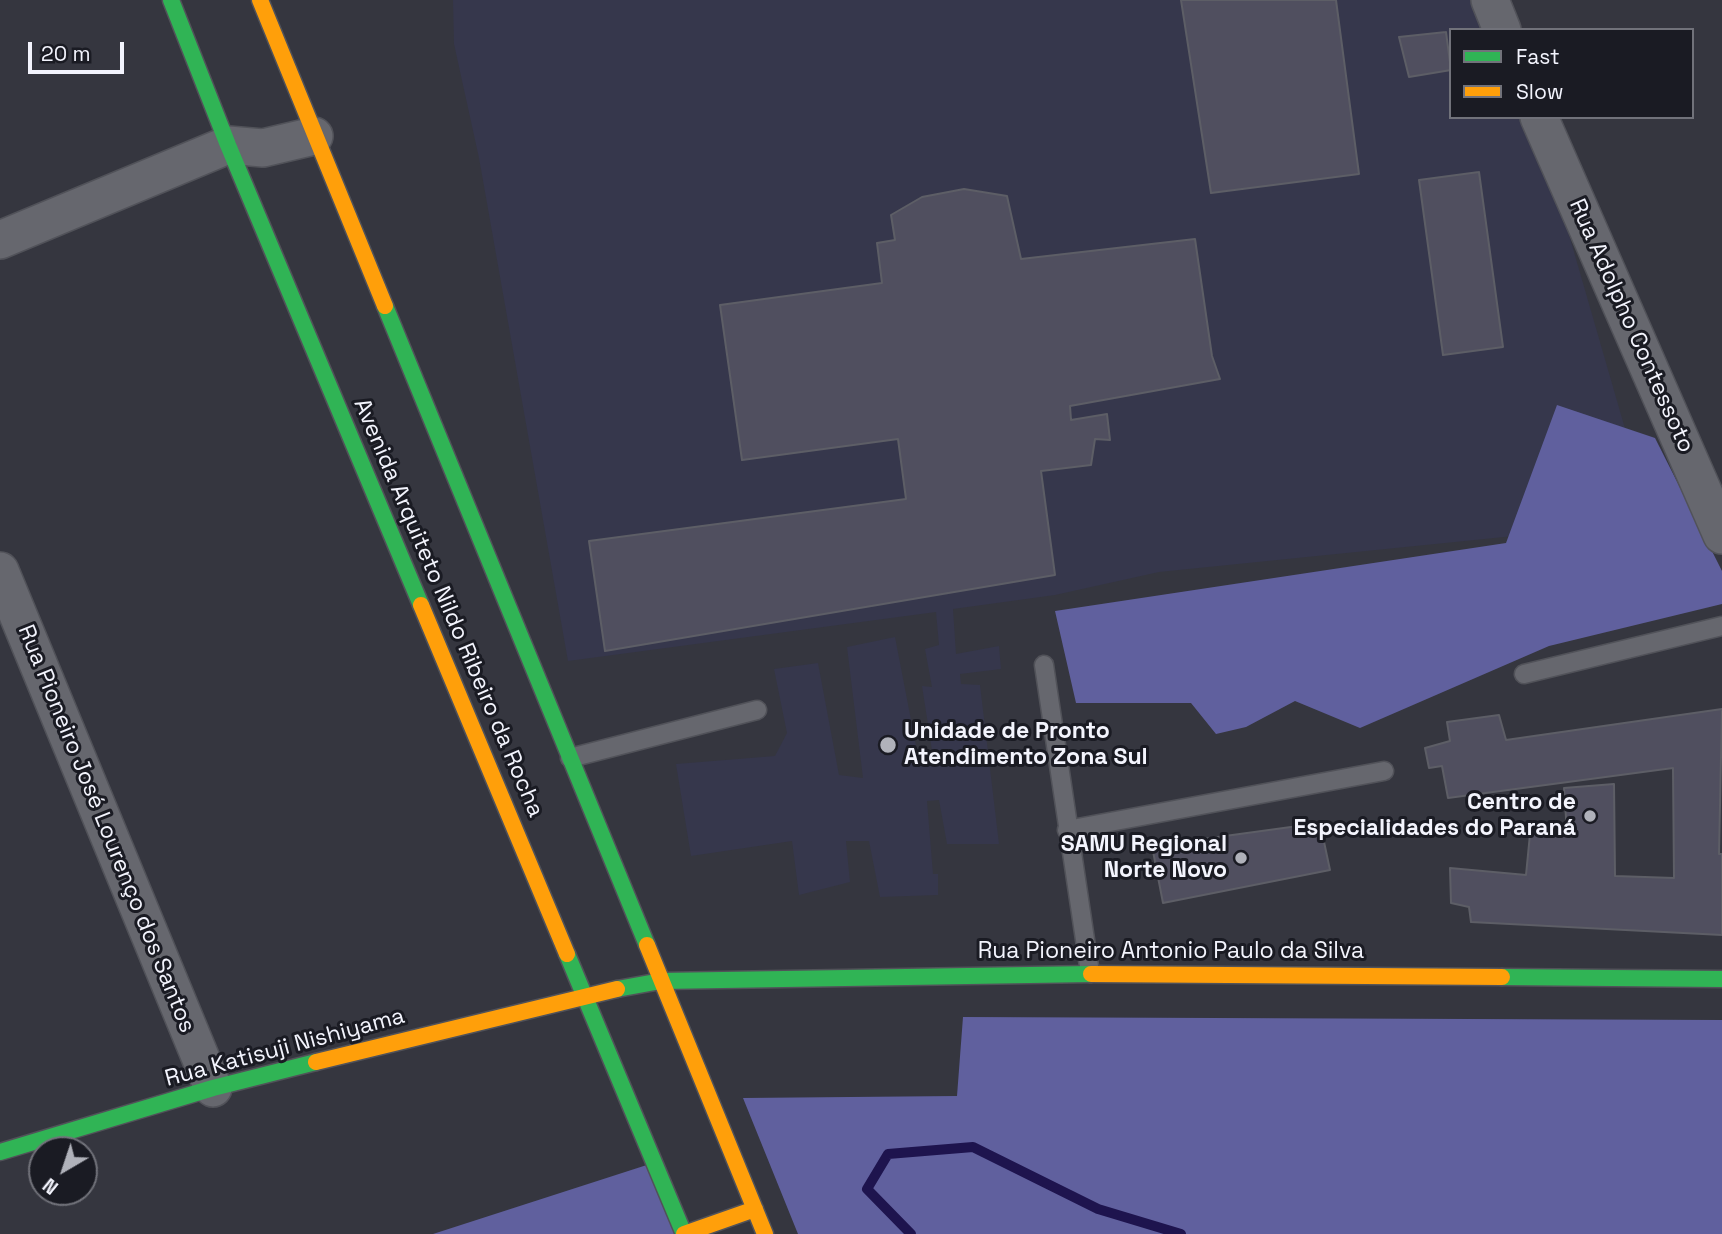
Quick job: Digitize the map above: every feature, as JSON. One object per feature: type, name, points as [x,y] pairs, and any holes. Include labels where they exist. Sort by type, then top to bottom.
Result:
[{"type":"main road","name":"Avenida Arquiteto Nildo Ribeiro da Rocha","points":[[171,0],[228,145],[684,1234]]},
{"type":"main road","points":[[260,0],[765,1234]]},
{"type":"main road","name":"Rua Pioneiro Antonio Paulo da Silva","points":[[621,988],[662,981],[1090,973],[1722,979]]},
{"type":"main road","name":"Rua Katisuji Nishiyama","points":[[0,1152],[213,1088],[583,995],[621,988]]},
{"type":"main road","points":[[684,1234],[755,1209]]},
{"type":"street","points":[[1490,0],[1501,28]]},
{"type":"street","name":"Rua Adolpho Contessoto","points":[[1540,119],[1722,535]]},
{"type":"street","points":[[0,240],[228,145],[263,148],[314,136]]},
{"type":"street","name":"Rua Pioneiro José Lourenço dos Santos","points":[[0,571],[213,1088]]},
{"type":"lane","points":[[1524,674],[1722,626]]},
{"type":"lane","points":[[1044,665],[1090,973]]},
{"type":"lane","points":[[569,758],[757,710]]},
{"type":"lane","points":[[1067,830],[1384,771]]},
{"type":"shaded area","points":[[453,0],[1490,0],[1501,28],[1449,28],[1449,119],[1536,119],[1652,522],[1159,572],[1055,595],[953,609],[956,654],[999,646],[1001,669],[960,674],[961,684],[980,685],[999,844],[947,844],[939,800],[927,801],[933,874],[938,874],[938,895],[880,897],[869,841],[846,841],[850,882],[799,895],[792,841],[691,856],[676,764],[775,756],[787,733],[774,669],[818,663],[839,775],[863,778],[847,647],[895,637],[918,756],[933,757],[922,686],[932,687],[925,649],[939,645],[936,612],[568,661],[479,158],[454,44]]},
{"type":"shaded area","points":[[1557,405],[1655,438],[1722,571],[1722,604],[1549,646],[1360,728],[1295,701],[1246,727],[1216,734],[1191,703],[1076,703],[1055,611],[1506,543]]},
{"type":"shaded area","points":[[963,1017],[1722,1020],[1722,1234],[798,1234],[743,1098],[957,1096]]},
{"type":"shaded area","points":[[653,1163],[682,1234],[433,1234]]},
{"type":"building","points":[[1181,0],[1336,0],[1359,174],[1211,193]]},
{"type":"building","points":[[1446,32],[1449,70],[1409,77],[1399,37]]},
{"type":"building","points":[[1479,172],[1503,347],[1443,355],[1419,180]]},
{"type":"building","points":[[964,189],[1007,196],[1021,259],[1195,239],[1212,356],[1220,379],[1070,406],[1071,420],[1107,414],[1110,440],[1095,439],[1091,465],[1041,471],[1055,575],[605,651],[589,541],[906,499],[898,439],[742,460],[720,305],[882,283],[877,243],[895,240],[891,215],[922,197]]},
{"type":"building","name":"Centro de Especialidades do Paraná","points":[[1722,709],[1719,854],[1722,854],[1722,935],[1471,922],[1469,907],[1451,903],[1450,868],[1526,875],[1530,834],[1567,833],[1564,788],[1614,784],[1615,876],[1674,878],[1673,768],[1448,798],[1442,766],[1429,768],[1425,748],[1450,741],[1447,722],[1499,715],[1506,740]]},
{"type":"building","name":"SAMU Regional Norte Novo","points":[[1320,823],[1330,870],[1163,903],[1152,846]]},
{"type":"waterway","points":[[911,1234],[867,1189],[888,1154],[973,1147],[1098,1209],[1181,1234]]},
{"type":"traffic: fast","points":[[171,0],[228,145],[421,605]]},
{"type":"traffic: fast","points":[[385,306],[647,945]]},
{"type":"traffic: fast","points":[[567,954],[684,1234]]},
{"type":"traffic: fast","points":[[617,989],[661,981],[1091,974]]},
{"type":"traffic: fast","points":[[1502,977],[1722,979]]},
{"type":"traffic: fast","points":[[0,1152],[213,1088],[316,1062]]},
{"type":"traffic: slow","points":[[260,0],[385,306]]},
{"type":"traffic: slow","points":[[421,605],[567,954]]},
{"type":"traffic: slow","points":[[647,945],[765,1234]]},
{"type":"traffic: slow","points":[[1091,974],[1502,977]]},
{"type":"traffic: slow","points":[[316,1062],[617,989]]},
{"type":"traffic: slow","points":[[684,1234],[755,1209]]},
{"type":"place","name":"Unidade de Pronto Atendimento Zona Sul","points":[[888,745]]},
{"type":"place","name":"Centro de Especialidades do Paraná","points":[[1590,816]]},
{"type":"place","name":"SAMU Regional Norte Novo","points":[[1241,858]]}]
